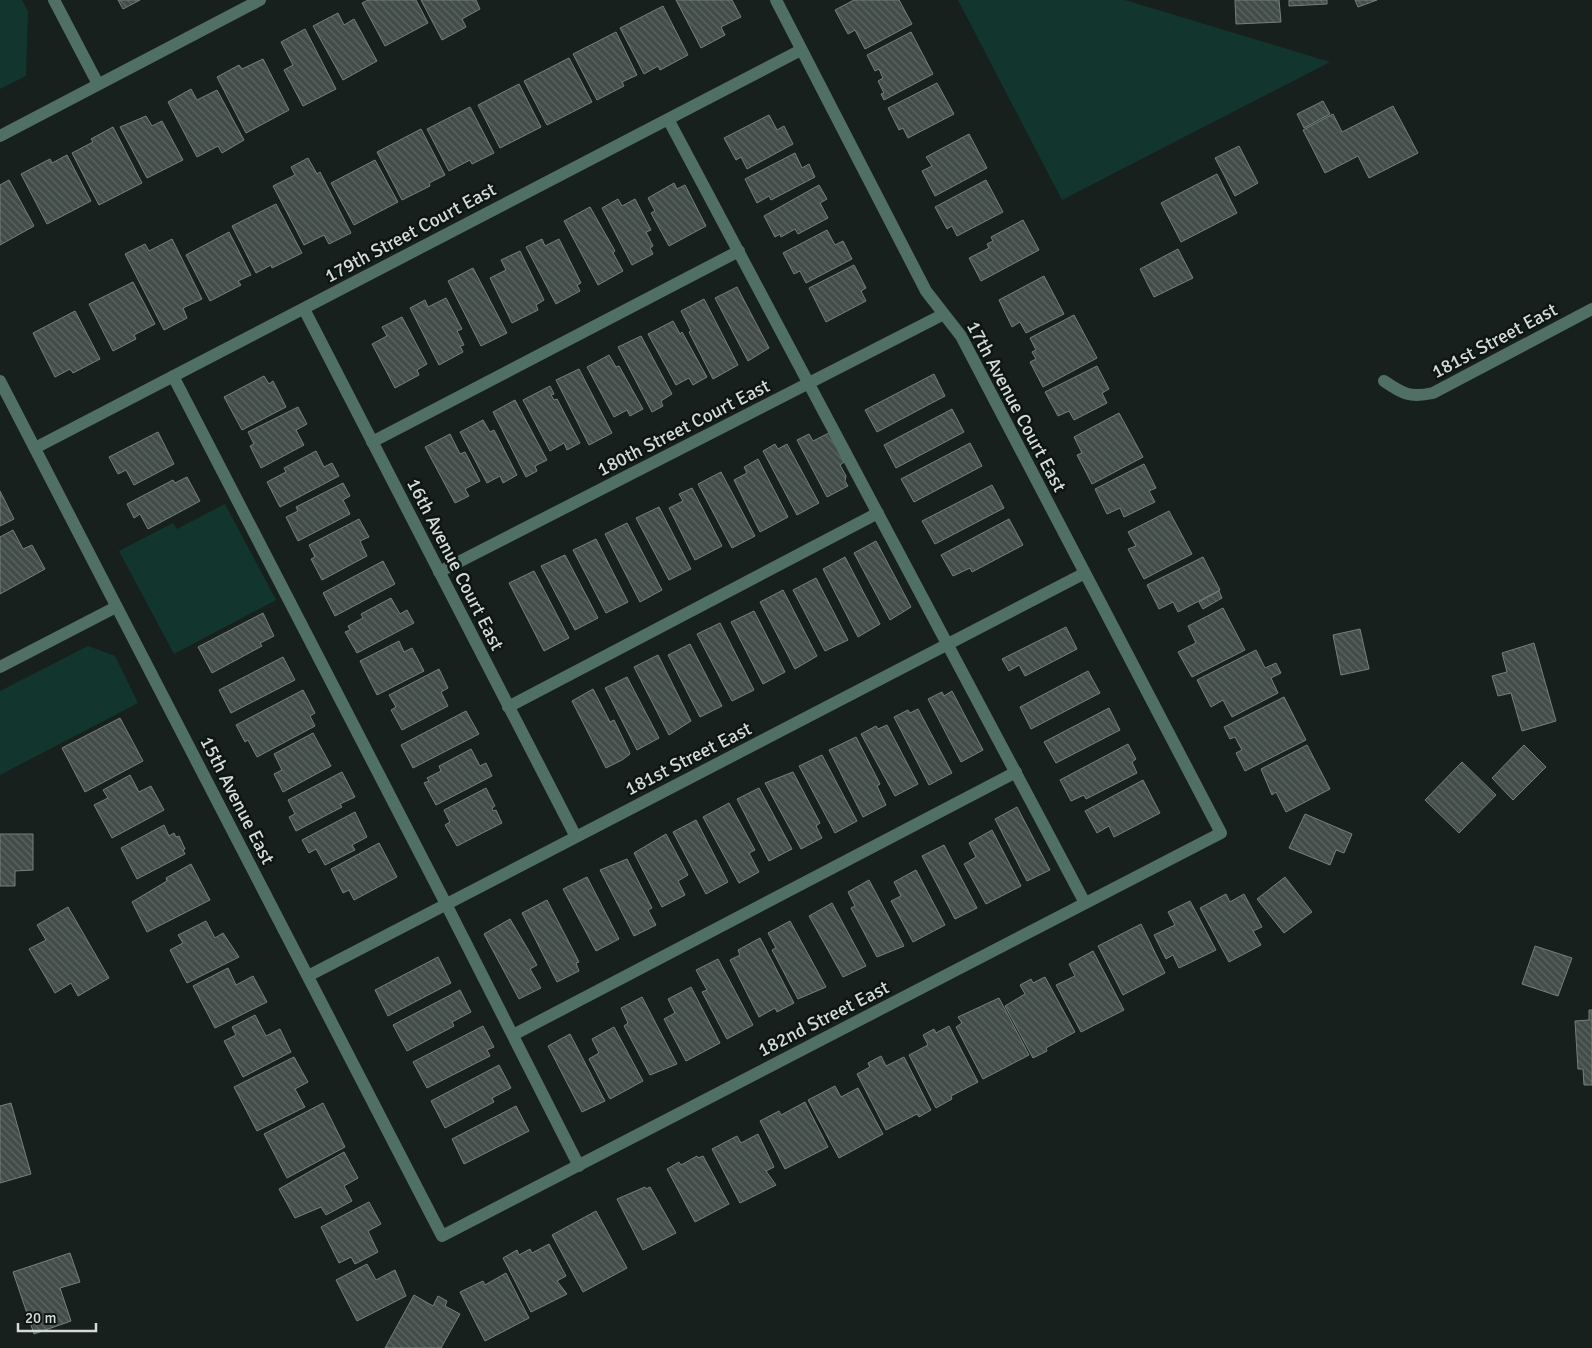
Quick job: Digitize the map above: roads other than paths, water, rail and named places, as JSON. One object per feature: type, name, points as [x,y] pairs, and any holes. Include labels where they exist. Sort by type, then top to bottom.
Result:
[{"type":"street","points":[[54,0],[98,84]]},
{"type":"street","points":[[0,136],[260,0]]},
{"type":"street","name":"17th Avenue Court East","points":[[776,0],[926,290],[961,336],[1221,833]]},
{"type":"street","name":"179th Street Court East","points":[[35,448],[802,50]]},
{"type":"street","points":[[668,119],[1085,903]]},
{"type":"street","points":[[372,442],[738,251]]},
{"type":"street","name":"16th Avenue Court East","points":[[304,308],[576,837]]},
{"type":"street","name":"181st Street East","points":[[1384,381],[1400,392],[1416,396],[1433,393],[1592,309]]},
{"type":"street","name":"180th Street Court East","points":[[439,572],[944,314]]},
{"type":"street","points":[[173,376],[446,904],[578,1166]]},
{"type":"street","name":"15th Avenue East","points":[[0,381],[442,1236]]},
{"type":"street","points":[[508,707],[878,512]]},
{"type":"street","name":"181st Street East","points":[[308,976],[1085,573]]},
{"type":"street","points":[[0,667],[116,606]]},
{"type":"street","points":[[513,1035],[1016,772]]},
{"type":"street","name":"182nd Street East","points":[[442,1236],[1221,833]]}]
